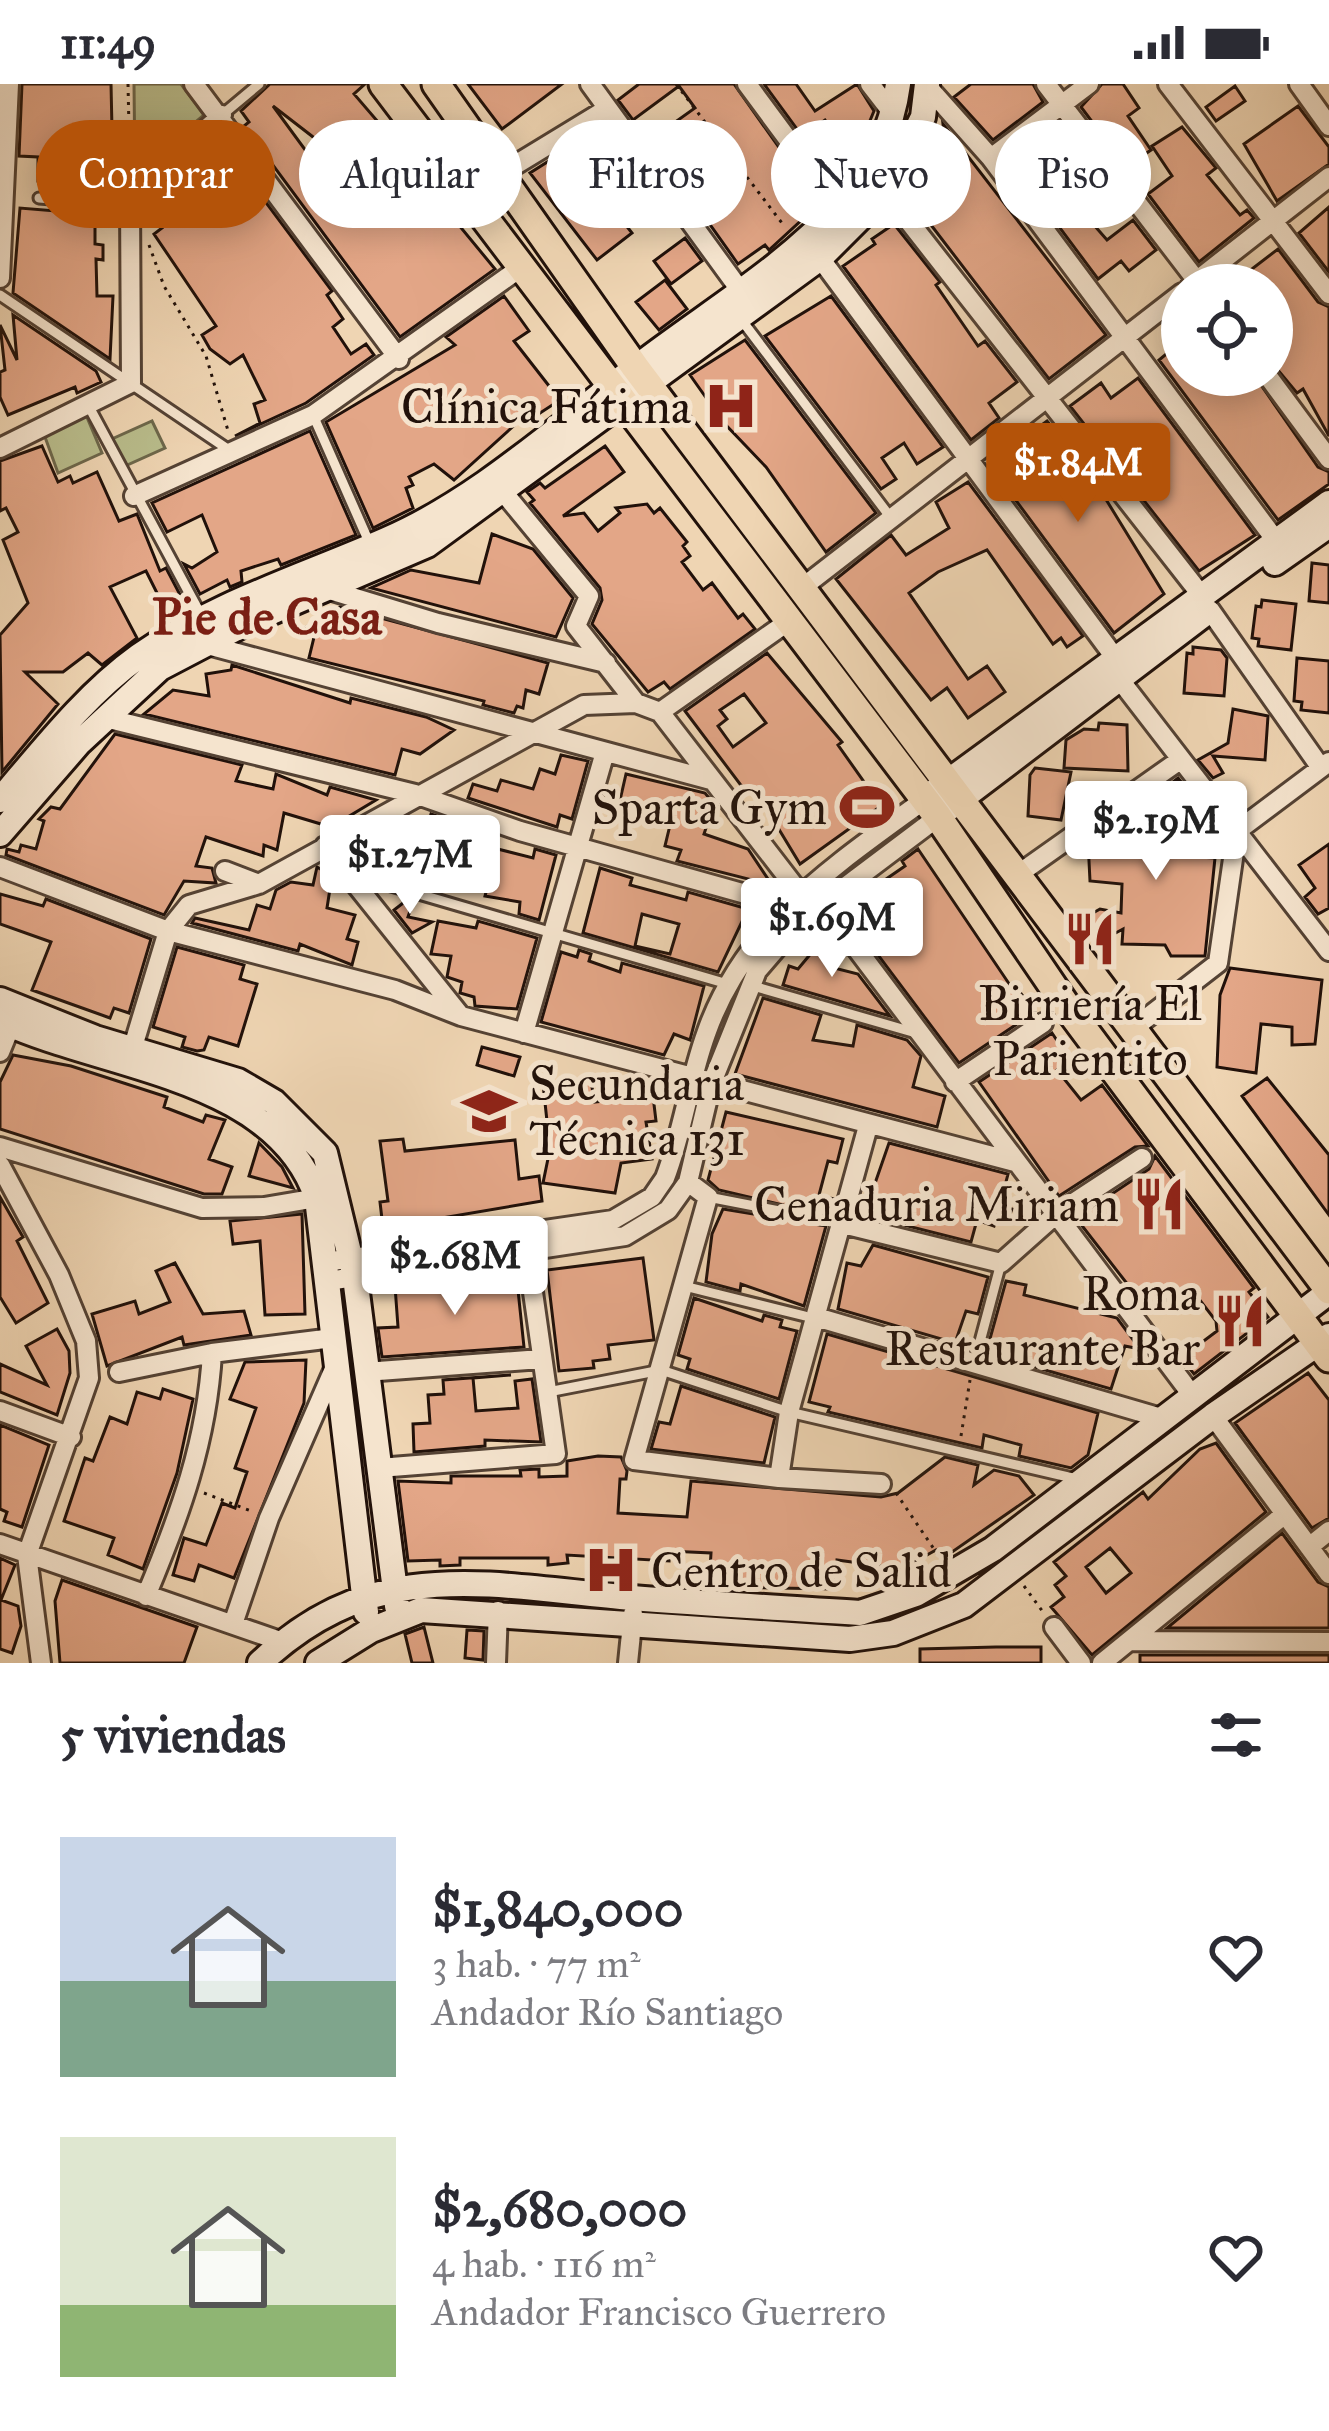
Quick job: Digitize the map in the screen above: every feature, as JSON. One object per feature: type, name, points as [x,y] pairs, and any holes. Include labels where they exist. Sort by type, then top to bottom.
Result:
[{"type":"main road","points":[[383,84],[523,266],[803,586],[942,800],[1067,1007],[1325,1346]]},
{"type":"main road","points":[[436,84],[463,120]]},
{"type":"main road","points":[[522,206],[631,386],[789,621],[942,800],[1020,874],[1130,1030],[1329,1291]]},
{"type":"street","points":[[0,278],[9,84]]},
{"type":"street","points":[[194,84],[222,115],[399,359]]},
{"type":"street","points":[[590,84],[740,290],[740,318]]},
{"type":"street","points":[[747,84],[774,120]]},
{"type":"street","points":[[871,84],[894,115]]},
{"type":"street","points":[[892,120],[898,84]]},
{"type":"street","points":[[1046,84],[1176,264]]},
{"type":"street","points":[[991,158],[1089,84]]},
{"type":"street","points":[[1168,84],[1329,294]]},
{"type":"street","points":[[1299,84],[1329,126]]},
{"type":"street","points":[[927,85],[991,158],[1276,542]]},
{"type":"street","points":[[922,120],[927,85]]},
{"type":"street","points":[[522,161],[607,109]]},
{"type":"street","points":[[216,120],[222,115]]},
{"type":"street","points":[[1219,264],[1329,177]]},
{"type":"street","points":[[0,448],[130,383],[130,228]]},
{"type":"street","points":[[0,800],[103,688],[140,656],[326,590],[427,545],[504,493],[796,243],[827,228]]},
{"type":"street","points":[[0,834],[105,718],[204,632],[442,511],[740,318],[820,258],[840,228]]},
{"type":"street","points":[[915,228],[1049,395],[1325,765],[1237,831],[1218,963],[1130,1030]]},
{"type":"street","points":[[820,258],[969,457],[1180,760],[1329,951]]},
{"type":"street","points":[[134,496],[313,415],[399,359],[523,266]]},
{"type":"street","points":[[803,586],[1161,311]]},
{"type":"street","points":[[1282,396],[1329,459]]},
{"type":"street","points":[[504,493],[589,596],[577,626],[636,703]]},
{"type":"street","points":[[340,1270],[527,1252],[625,1236],[668,1210],[688,1182],[702,1082],[725,985],[792,898],[942,800],[1206,603],[1329,503]]},
{"type":"street","points":[[1206,603],[1329,525]]},
{"type":"street","points":[[326,590],[438,623],[606,663]]},
{"type":"street","points":[[660,712],[789,621]]},
{"type":"street","points":[[204,632],[526,733],[711,780]]},
{"type":"street","points":[[132,1050],[168,931],[189,905],[259,884],[584,705],[636,703],[660,712],[792,898]]},
{"type":"street","points":[[105,718],[415,794],[578,846],[824,904],[1192,1395]]},
{"type":"street","points":[[524,1033],[605,752]]},
{"type":"street","points":[[1020,874],[1180,760]]},
{"type":"street","points":[[340,1270],[524,1231],[613,1220],[652,1197],[748,985],[772,950],[942,800]]},
{"type":"street","points":[[325,846],[460,1016]]},
{"type":"street","points":[[0,867],[168,931],[395,990],[460,1016],[1015,1162]]},
{"type":"street","points":[[225,871],[259,884]]},
{"type":"street","points":[[0,1000],[78,1040],[228,1100],[263,1121],[292,1147],[317,1198],[365,1372],[400,1617]]},
{"type":"street","points":[[0,1052],[6,1022],[132,1050],[238,1081],[302,1125],[325,1153],[340,1270],[335,1350],[362,1600],[371,1630]]},
{"type":"street","points":[[955,1082],[1042,1024]]},
{"type":"street","points":[[779,1478],[811,1317],[844,1223],[868,1126]]},
{"type":"street","points":[[0,1147],[202,1208],[264,1207],[317,1198]]},
{"type":"street","points":[[844,1223],[1001,1263],[1055,1215],[1142,1158]]},
{"type":"street","points":[[0,1165],[59,1275],[86,1341],[89,1378],[27,1555],[41,1663]]},
{"type":"street","points":[[688,1182],[708,1197],[634,1460],[779,1478],[881,1484]]},
{"type":"street","points":[[379,1468],[556,1454],[524,1231]]},
{"type":"street","points":[[260,1663],[283,1642],[362,1600],[452,1580],[860,1613],[952,1576],[1329,1291]]},
{"type":"street","points":[[811,1317],[975,1358],[1161,1418]]},
{"type":"street","points":[[318,1663],[371,1630],[421,1610],[498,1611],[850,1639],[893,1633],[964,1605],[1213,1416],[1325,1346]]},
{"type":"street","points":[[119,1372],[212,1352],[335,1350]]},
{"type":"street","points":[[233,1624],[335,1350]]},
{"type":"street","points":[[146,1596],[190,1488],[209,1411],[212,1352]]},
{"type":"street","points":[[365,1372],[541,1359]]},
{"type":"street","points":[[0,1411],[71,1437]]},
{"type":"street","points":[[1213,1416],[1329,1574]]},
{"type":"street","points":[[1102,1663],[1285,1514]]},
{"type":"street","points":[[1309,1546],[1329,1531]]},
{"type":"street","points":[[0,1544],[283,1642]]},
{"type":"street","points":[[628,1663],[636,1598]]},
{"type":"street","points":[[496,1663],[498,1611]]},
{"type":"street","points":[[1054,1627],[1081,1663]]},
{"type":"street","points":[[1129,1641],[1329,1642]]},
{"type":"lane","points":[[222,115],[259,84]]},
{"type":"lane","points":[[0,295],[232,453]]},
{"type":"lane","points":[[740,318],[891,518]]},
{"type":"lane","points":[[87,403],[204,632]]},
{"type":"lane","points":[[313,415],[370,546]]},
{"type":"lane","points":[[347,873],[725,985],[748,985],[927,1036]]},
{"type":"lane","points":[[708,1197],[821,1219]]},
{"type":"lane","points":[[975,1358],[1001,1263]]},
{"type":"lane","points":[[684,1286],[811,1317]]},
{"type":"lane","points":[[548,1392],[661,1370],[789,1412],[1084,1480]]},
{"type":"path","points":[[128,84],[129,120]]},
{"type":"path","points":[[676,84],[796,243]]},
{"type":"path","points":[[147,242],[164,286],[206,356],[232,453]]},
{"type":"path","points":[[958,1450],[975,1358]]},
{"type":"path","points":[[881,1484],[891,1485],[952,1576]]},
{"type":"path","points":[[190,1488],[269,1518]]},
{"type":"path","points":[[1012,1570],[1054,1627]]},
{"type":"green space","points":[[134,84],[181,84],[204,115],[198,120],[134,120]]},
{"type":"green space","points":[[86,415],[102,453],[58,473],[45,437]]},
{"type":"green space","points":[[152,421],[165,448],[125,466],[112,439]]},
{"type":"building","points":[[22,84],[111,84],[112,120],[36,120],[36,157],[19,156]]},
{"type":"building","points":[[270,84],[365,84],[354,94],[376,120],[299,120],[299,126],[273,106],[299,141],[299,200],[275,168],[275,120],[248,120],[241,111]]},
{"type":"building","points":[[468,84],[562,84],[514,120],[495,120]]},
{"type":"building","points":[[639,84],[734,84],[771,136],[771,228],[793,228],[769,250],[765,245],[738,264],[712,228],[747,228],[747,120],[678,120],[695,108],[679,86],[633,120],[618,100]]},
{"type":"building","points":[[764,84],[796,84],[815,111],[857,84],[874,111],[870,120],[790,120]]},
{"type":"building","points":[[971,84],[1033,84],[1043,102],[1019,120],[995,120],[993,140],[954,97]]},
{"type":"building","points":[[1102,84],[1123,84],[1139,108],[1128,116],[1131,120],[1091,120],[1081,107]]},
{"type":"building","points":[[1235,86],[1245,101],[1216,121],[1206,107]]},
{"type":"building","points":[[1298,106],[1329,147],[1329,164],[1277,201],[1244,144]]},
{"type":"building","points":[[1182,127],[1216,168],[1207,175],[1240,215],[1247,210],[1254,218],[1199,262],[1151,198],[1151,192],[1172,176],[1152,146]]},
{"type":"building","points":[[971,160],[995,191],[995,228],[1023,228],[1106,335],[1049,379],[933,228],[971,228]]},
{"type":"building","points":[[546,163],[546,194],[530,173]]},
{"type":"building","points":[[1329,207],[1329,272],[1299,233]]},
{"type":"building","points":[[20,208],[36,209],[36,228],[95,228],[95,244],[103,245],[103,260],[96,259],[97,296],[113,296],[110,359],[13,293]]},
{"type":"building","points":[[275,215],[332,291],[327,295],[343,319],[333,327],[351,354],[366,344],[374,355],[306,403],[235,436],[260,423],[254,404],[265,400],[243,355],[230,364],[210,349],[202,335],[216,326],[154,234],[162,228],[275,228]]},
{"type":"building","points":[[319,228],[461,228],[495,269],[400,337]]},
{"type":"building","points":[[572,228],[628,228],[632,233],[597,260]]},
{"type":"building","points":[[888,228],[897,228],[940,282],[936,285],[978,346],[985,341],[1017,382],[989,403],[999,418],[971,440],[843,266],[875,244],[872,239]]},
{"type":"building","points":[[1060,228],[1096,228],[1107,240],[1123,228],[1139,228],[1156,250],[1129,271],[1121,261],[1098,279]]},
{"type":"building","points":[[685,238],[702,261],[671,284],[654,261]]},
{"type":"building","points":[[1278,249],[1289,264],[1258,264]]},
{"type":"building","points":[[1293,269],[1318,302],[1329,307],[1329,436],[1303,389],[1297,393],[1293,388]]},
{"type":"building","points":[[665,280],[687,309],[659,330],[636,302]]},
{"type":"building","points":[[504,296],[529,331],[514,341],[560,400],[534,417],[530,411],[454,480],[434,464],[409,477],[413,485],[406,488],[413,508],[373,528],[326,422],[455,345],[446,337]]},
{"type":"building","points":[[831,296],[943,447],[917,464],[904,443],[882,458],[896,479],[881,489],[765,336]]},
{"type":"building","points":[[13,315],[96,371],[101,382],[77,393],[75,387],[8,415],[0,397],[0,372],[5,370],[0,325],[17,360]]},
{"type":"building","points":[[745,340],[876,513],[826,552],[766,467],[724,423],[690,375]]},
{"type":"building","points":[[1138,378],[1255,535],[1199,571],[1070,406],[1101,383],[1111,398]]},
{"type":"building","points":[[1186,396],[1269,396],[1318,467],[1329,472],[1329,484],[1278,520]]},
{"type":"building","points":[[1047,421],[1091,475],[1164,594],[1114,633],[989,464]]},
{"type":"building","points":[[310,431],[356,535],[281,565],[278,559],[241,571],[242,582],[230,587],[227,580],[200,594],[184,564],[192,568],[217,552],[202,515],[167,532],[152,503]]},
{"type":"building","points":[[42,446],[58,482],[70,476],[73,483],[97,472],[119,521],[137,514],[160,571],[166,568],[187,608],[169,617],[146,571],[110,587],[137,638],[102,665],[88,653],[63,672],[25,672],[58,704],[2,772],[0,635],[28,603],[3,540],[18,532],[6,508],[0,511],[0,461]]},
{"type":"building","points":[[605,446],[624,472],[563,516],[584,513],[598,531],[620,513],[616,508],[647,504],[654,513],[660,508],[687,542],[683,546],[690,556],[682,562],[703,590],[712,583],[738,618],[743,614],[755,629],[670,689],[664,682],[648,692],[592,624],[602,600],[600,588],[530,503],[534,500],[527,492],[540,483],[545,488]]},
{"type":"building","points":[[968,482],[1083,636],[1067,647],[1061,638],[1053,644],[987,550],[938,572],[909,593],[968,679],[987,666],[1005,692],[968,718],[947,688],[931,700],[836,579],[891,535],[906,555],[949,528],[936,502]]},
{"type":"building","points":[[492,534],[533,549],[573,598],[556,637],[371,588],[411,570],[479,583]]},
{"type":"building","points":[[1312,563],[1329,565],[1329,603],[1309,601]]},
{"type":"building","points":[[1262,600],[1296,604],[1291,650],[1258,646],[1259,639],[1252,638],[1256,606],[1261,607]]},
{"type":"building","points":[[340,607],[548,663],[539,694],[526,690],[523,708],[517,706],[514,713],[483,705],[484,701],[309,658],[316,629],[306,627]]},
{"type":"building","points":[[1193,647],[1221,650],[1227,658],[1224,696],[1184,693],[1187,653],[1193,654]]},
{"type":"building","points":[[767,653],[842,742],[838,745],[881,806],[800,864],[760,798],[751,789],[746,792],[685,711]],"holes":[[[744,694],[766,723],[733,747],[718,726],[727,719],[720,710]]]},
{"type":"building","points":[[1297,658],[1329,661],[1329,713],[1301,710],[1302,702],[1294,701]]},
{"type":"building","points":[[232,665],[350,703],[351,698],[426,717],[454,730],[420,754],[402,749],[395,775],[144,714],[173,690],[209,696],[206,674],[231,670]]},
{"type":"building","points":[[1233,709],[1268,716],[1265,760],[1213,756],[1223,773],[1213,778],[1198,760],[1228,743]]},
{"type":"building","points":[[1099,723],[1127,725],[1128,771],[1064,768],[1066,740],[1084,729],[1098,730]]},
{"type":"building","points":[[115,734],[242,765],[236,781],[273,789],[276,774],[327,795],[330,787],[376,800],[331,827],[284,813],[277,850],[264,845],[263,856],[206,837],[196,866],[212,868],[216,883],[184,881],[164,915],[6,855],[7,849],[19,852],[21,845],[36,849],[44,821],[39,819],[51,807],[60,809]]},
{"type":"building","points":[[561,755],[588,761],[572,819],[560,815],[557,827],[468,798],[473,784],[497,791],[501,780],[533,789],[540,769],[555,774]]},
{"type":"building","points":[[1035,768],[1071,772],[1061,820],[1028,816],[1030,775]]},
{"type":"building","points":[[626,774],[705,793],[714,804],[704,834],[748,849],[772,885],[677,861],[681,850],[665,846],[671,821],[618,809]]},
{"type":"building","points":[[1178,778],[1189,792],[1184,856],[1215,858],[1205,956],[1171,956],[1165,945],[1122,944],[1123,929],[1097,943],[1084,918],[1100,909],[1121,913],[1122,884],[1090,881],[1088,841],[1107,842],[1103,836],[1143,839],[1145,801],[1152,801],[1153,796],[1185,798],[1173,782]]},
{"type":"building","points":[[431,814],[466,826],[462,840],[533,858],[535,849],[556,855],[539,920],[519,914],[520,902],[485,896],[490,878],[454,866],[449,886],[392,870],[391,876],[364,869],[374,836],[421,848]]},
{"type":"building","points":[[1329,844],[1329,908],[1318,914],[1305,897],[1315,888],[1299,865]]},
{"type":"building","points":[[918,849],[1016,994],[1019,991],[1035,1012],[959,1063],[848,915],[847,906],[905,866],[902,861]]},
{"type":"building","points":[[317,867],[332,876],[327,908],[355,915],[347,939],[358,942],[352,965],[300,944],[298,951],[192,923],[195,918],[249,930],[257,905],[270,909],[276,890],[291,882],[313,885]]},
{"type":"building","points":[[600,868],[632,878],[630,885],[686,900],[688,892],[748,909],[718,972],[583,933]],"holes":[[[642,914],[679,924],[670,954],[635,946]]]},
{"type":"building","points":[[0,894],[43,906],[46,899],[151,939],[129,1013],[114,1008],[110,1018],[32,990],[51,942],[0,924]]},
{"type":"building","points":[[407,900],[413,902],[408,917],[432,922],[412,933],[394,910]]},
{"type":"building","points":[[438,921],[476,928],[478,921],[537,938],[517,1009],[475,1006],[474,997],[460,993],[462,982],[447,977],[451,956],[431,954]]},
{"type":"building","points":[[828,933],[837,945],[830,967],[858,974],[890,1016],[783,985],[789,966],[798,969]]},
{"type":"building","points":[[177,947],[244,965],[240,979],[257,984],[238,1046],[209,1037],[204,1050],[197,1051],[182,1047],[185,1037],[153,1027]]},
{"type":"building","points":[[579,950],[591,954],[589,961],[620,972],[622,963],[704,986],[690,1040],[674,1034],[664,1055],[541,1022],[561,952],[577,957]]},
{"type":"building","points":[[1230,968],[1322,980],[1315,1044],[1292,1045],[1292,1027],[1261,1024],[1256,1073],[1217,1067],[1220,995]]},
{"type":"building","points":[[763,998],[821,1015],[813,1040],[853,1046],[857,1025],[907,1040],[921,1056],[913,1087],[945,1096],[937,1127],[735,1074]]},
{"type":"building","points":[[1052,1033],[1070,1060],[1057,1070],[1081,1100],[1102,1085],[1148,1146],[1135,1147],[1059,1196],[979,1082]]},
{"type":"building","points":[[482,1047],[520,1057],[514,1076],[477,1065]]},
{"type":"building","points":[[13,1055],[71,1066],[167,1097],[164,1107],[203,1122],[206,1115],[225,1120],[209,1159],[232,1167],[222,1194],[204,1194],[0,1129],[0,1082]]},
{"type":"building","points":[[1267,1078],[1329,1155],[1329,1215],[1242,1096]]},
{"type":"building","points":[[591,1079],[594,1102],[653,1096],[656,1121],[646,1122],[652,1159],[621,1163],[615,1193],[543,1183],[550,1149],[543,1084]]},
{"type":"building","points":[[726,1112],[843,1139],[837,1163],[828,1161],[819,1195],[834,1199],[829,1216],[719,1190],[708,1180]]},
{"type":"building","points":[[403,1139],[405,1151],[515,1140],[519,1179],[539,1176],[542,1201],[383,1228],[380,1202],[388,1201],[380,1141]]},
{"type":"building","points":[[259,1143],[282,1167],[293,1188],[249,1176]]},
{"type":"building","points":[[889,1143],[1008,1174],[1000,1205],[1012,1209],[1007,1222],[996,1219],[994,1226],[977,1220],[971,1242],[864,1215]]},
{"type":"building","points":[[1155,1156],[1254,1288],[1249,1292],[1268,1317],[1194,1374],[1181,1358],[1217,1331],[1216,1321],[1189,1286],[1167,1300],[1157,1286],[1139,1299],[1076,1218],[1149,1169]]},
{"type":"building","points":[[0,1197],[23,1237],[17,1241],[48,1303],[16,1323],[0,1297]]},
{"type":"building","points":[[723,1209],[826,1226],[804,1306],[741,1284],[740,1291],[706,1282],[712,1234]]},
{"type":"building","points":[[302,1214],[305,1314],[265,1315],[260,1241],[233,1244],[230,1221]]},
{"type":"building","points":[[873,1245],[988,1277],[978,1314],[966,1311],[955,1343],[838,1309],[847,1263],[861,1266]]},
{"type":"building","points":[[643,1258],[654,1340],[608,1345],[610,1359],[593,1361],[594,1368],[559,1371],[547,1270]]},
{"type":"building","points":[[175,1263],[203,1314],[244,1311],[251,1335],[184,1345],[182,1337],[107,1366],[92,1314],[135,1301],[139,1314],[170,1302],[156,1271]]},
{"type":"building","points":[[516,1271],[524,1347],[382,1357],[378,1328],[398,1327],[395,1286],[502,1279],[502,1272]]},
{"type":"building","points":[[1006,1281],[1026,1285],[1024,1295],[1117,1318],[1140,1349],[1125,1346],[1111,1389],[986,1353]]},
{"type":"building","points":[[694,1298],[762,1321],[764,1315],[782,1320],[780,1327],[797,1331],[779,1399],[687,1369],[690,1359],[678,1355]]},
{"type":"building","points":[[57,1329],[69,1351],[70,1373],[57,1415],[0,1392],[0,1364],[47,1385],[26,1346]]},
{"type":"building","points":[[827,1334],[1098,1413],[1088,1455],[1071,1468],[1019,1456],[1021,1445],[984,1435],[982,1448],[828,1412],[830,1407],[809,1402]]},
{"type":"building","points":[[306,1360],[304,1403],[234,1578],[199,1565],[194,1581],[173,1575],[184,1538],[206,1545],[222,1503],[235,1508],[247,1472],[235,1468],[256,1408],[230,1399],[245,1362]]},
{"type":"building","points":[[1308,1373],[1329,1400],[1329,1518],[1312,1528],[1235,1423]]},
{"type":"building","points":[[511,1375],[473,1378],[476,1411],[518,1408],[515,1381],[532,1379],[541,1442],[485,1440],[485,1446],[414,1452],[413,1424],[430,1423],[428,1395],[444,1394],[443,1380]]},
{"type":"building","points":[[681,1386],[775,1417],[764,1463],[651,1449],[659,1422],[670,1424]]},
{"type":"building","points":[[163,1389],[193,1399],[177,1473],[143,1569],[108,1555],[114,1538],[64,1521],[85,1458],[93,1461],[110,1417],[127,1424],[137,1392],[160,1399]]},
{"type":"building","points":[[0,1425],[49,1445],[22,1527],[4,1521],[7,1512],[0,1509]]},
{"type":"building","points":[[1216,1443],[1266,1512],[1092,1655],[1051,1607],[1064,1597],[1055,1585],[1066,1576],[1054,1562],[1143,1492],[1148,1499],[1200,1449]],"holes":[[[1110,1548],[1131,1573],[1106,1593],[1086,1567]]]},
{"type":"building","points":[[621,1457],[627,1471],[626,1479],[620,1479],[618,1513],[687,1517],[691,1481],[881,1497],[898,1493],[945,1457],[978,1465],[974,1485],[994,1470],[1019,1476],[1034,1495],[942,1559],[936,1550],[889,1576],[889,1567],[837,1560],[835,1589],[709,1587],[711,1553],[669,1551],[669,1561],[567,1555],[568,1563],[548,1565],[548,1558],[460,1558],[460,1565],[440,1566],[440,1560],[408,1561],[398,1481],[451,1483],[451,1476],[521,1476],[520,1470],[539,1469],[539,1477],[567,1476],[567,1461]]},
{"type":"building","points":[[1282,1533],[1318,1582],[1329,1587],[1329,1628],[1167,1628]]},
{"type":"building","points":[[0,1558],[15,1565],[1,1600],[18,1606],[21,1626],[12,1653],[0,1649]]},
{"type":"building","points":[[62,1580],[197,1627],[184,1663],[60,1663],[55,1601]]},
{"type":"building","points":[[424,1627],[433,1663],[412,1663],[405,1634]]},
{"type":"building","points":[[467,1630],[484,1631],[483,1660],[465,1658]]},
{"type":"building","points":[[1041,1647],[1041,1663],[920,1663],[920,1649]]},
{"type":"building","points":[[1140,1655],[1329,1655],[1329,1663],[1140,1663]]},
{"type":"place","name":"Clínica Fátima","points":[[731,406]]},
{"type":"place","name":"Sparta Gym","points":[[867,807]]},
{"type":"place","name":"Birriería El Parientito","points":[[1090,939]]},
{"type":"place","name":"Secundaria Técnica 131","points":[[489,1111]]},
{"type":"place","name":"Cenaduria Miriam","points":[[1159,1204]]},
{"type":"place","name":"Roma Restaurante Bar","points":[[1240,1321]]},
{"type":"place","name":"Centro de Salid","points":[[611,1570]]},
{"type":"district","name":"Pie de Casa","points":[[267,617]]}]
